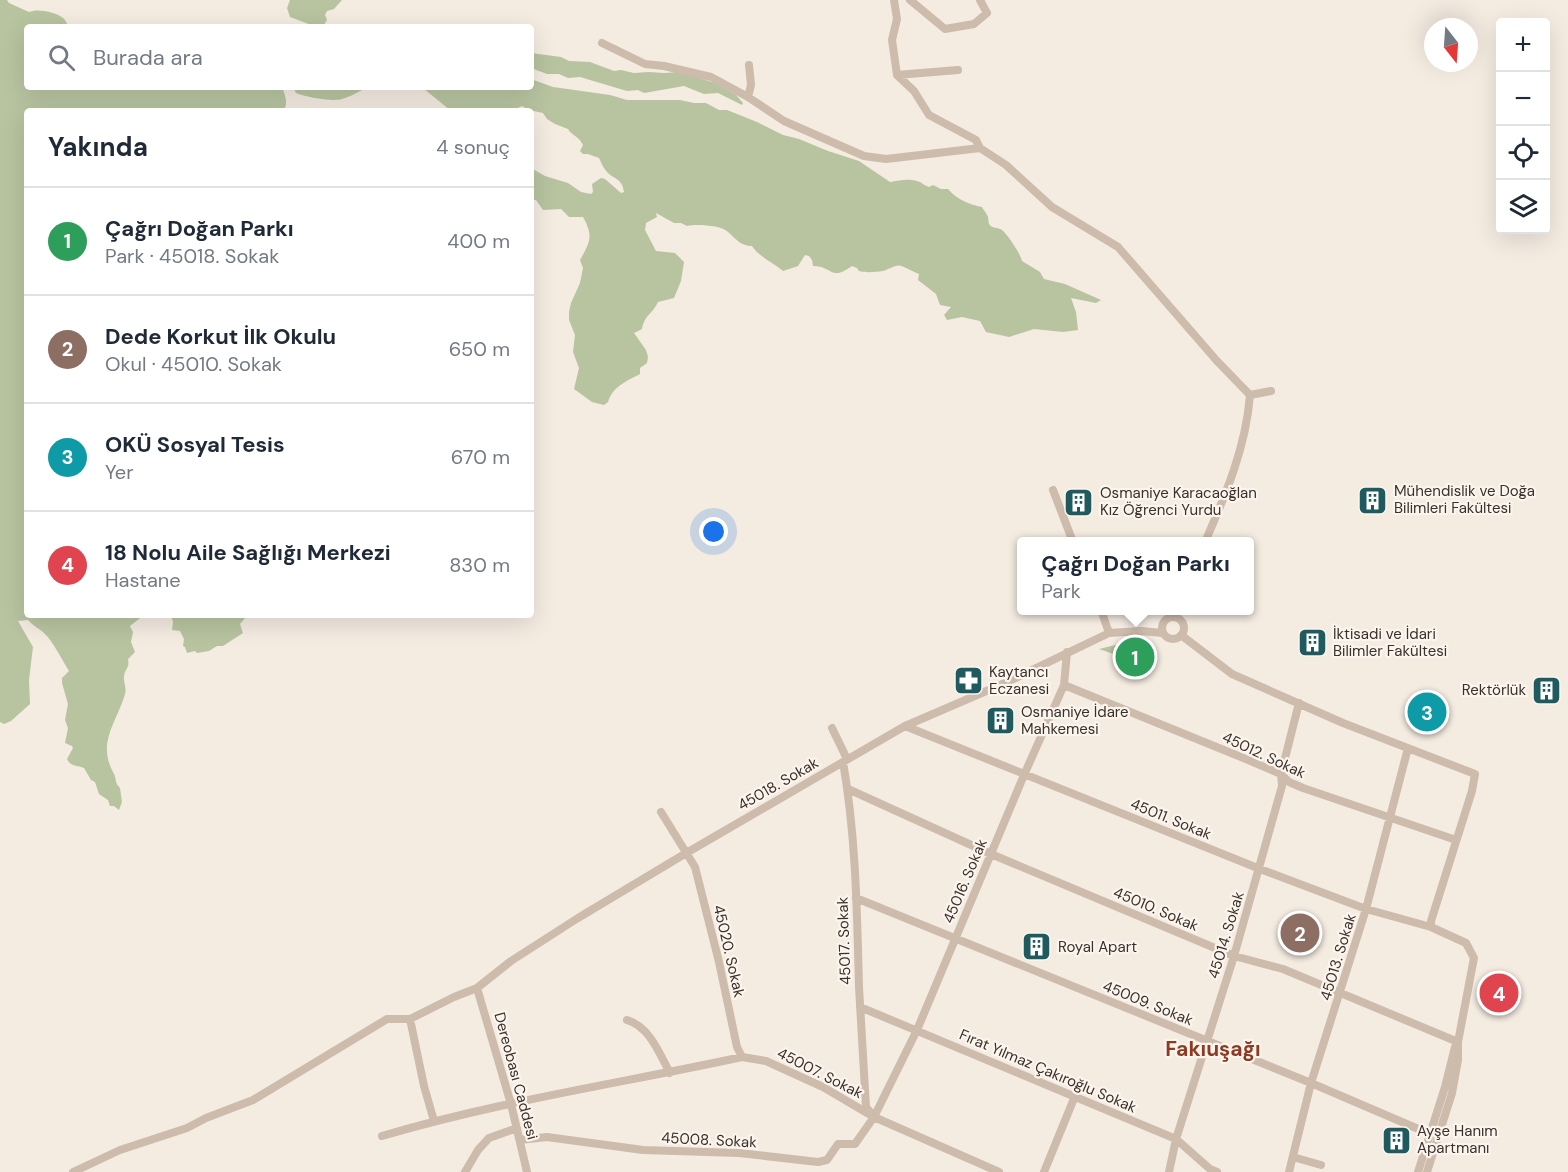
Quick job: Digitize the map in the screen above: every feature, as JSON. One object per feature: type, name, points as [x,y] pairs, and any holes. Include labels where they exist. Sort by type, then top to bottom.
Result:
[{"type":"street","points":[[894,0],[897,19],[892,40],[897,75],[914,91],[929,115],[976,140],[980,148],[1006,165],[1052,207],[1118,247],[1217,361],[1250,395],[1248,425],[1232,477],[1208,537]]},
{"type":"street","points":[[910,0],[945,29],[974,24],[987,14],[980,0]]},
{"type":"street","points":[[603,43],[645,64],[680,69],[711,77],[748,97],[784,121],[864,156],[886,159],[980,148]]},
{"type":"street","points":[[748,97],[751,85],[749,65]]},
{"type":"street","points":[[897,75],[958,70]]},
{"type":"street","points":[[1250,395],[1271,391]]},
{"type":"street","points":[[1053,490],[1071,537]]},
{"type":"street","points":[[1103,615],[1109,633]]},
{"type":"street","points":[[1172,615],[1163,623],[1163,633],[1172,639],[1181,635]]},
{"type":"street","points":[[1174,615],[1183,625],[1181,635]]},
{"type":"street","name":"45018. Sokak","points":[[73,1172],[120,1150],[187,1128],[253,1100],[387,1019],[410,1019],[477,988],[521,955],[687,852],[905,726],[1005,683],[1109,633],[1141,631],[1163,633]]},
{"type":"street","points":[[1181,635],[1232,674],[1474,774],[1472,790],[1431,927]]},
{"type":"street","name":"45016. Sokak","points":[[874,1117],[917,1030],[1064,685],[1067,652]]},
{"type":"street","name":"45012. Sokak","points":[[1064,685],[1281,774],[1288,782],[1303,788],[1456,840]]},
{"type":"street","name":"45014. Sokak","points":[[1168,1172],[1176,1139],[1260,868],[1282,786],[1281,774],[1299,703]]},
{"type":"street","name":"45011. Sokak","points":[[905,726],[1260,868],[1366,909],[1431,927],[1466,943],[1474,958],[1458,1041]]},
{"type":"street","name":"45017. Sokak","points":[[832,728],[845,760],[856,898],[866,1107],[874,1117]]},
{"type":"street","name":"45013. Sokak","points":[[1289,1172],[1311,1083],[1366,909],[1408,748]]},
{"type":"street","name":"45010. Sokak","points":[[848,789],[991,854],[1234,956],[1283,969],[1458,1041]]},
{"type":"street","name":"45020. Sokak","points":[[661,812],[695,867],[737,1047],[742,1057]]},
{"type":"street","name":"45009. Sokak","points":[[856,898],[1311,1083],[1430,1134]]},
{"type":"street","name":"Dereobası Caddesi","points":[[477,988],[518,1128],[527,1172]]},
{"type":"street","name":"Fırat Yılmaz Çakıroğlu Sokak","points":[[860,1007],[1176,1139],[1217,1172]]},
{"type":"street","points":[[410,1019],[434,1121]]},
{"type":"street","points":[[627,1020],[638,1023],[649,1035],[670,1073]]},
{"type":"street","points":[[1418,1172],[1458,1041]]},
{"type":"street","points":[[1426,1172],[1452,1093],[1458,1059],[1458,1041]]},
{"type":"street","name":"45007. Sokak","points":[[382,1136],[434,1121],[511,1104],[742,1057],[766,1061],[823,1087],[874,1117],[999,1172]]},
{"type":"street","points":[[1044,1172],[1075,1096]]},
{"type":"street","name":"45008. Sokak","points":[[520,1140],[547,1137],[643,1150],[739,1153],[819,1162],[827,1160],[838,1144],[855,1144],[874,1117]]},
{"type":"street","points":[[465,1172],[478,1150],[489,1138],[518,1128]]},
{"type":"street","points":[[1175,1149],[1209,1172]]},
{"type":"street","points":[[1293,1157],[1321,1165]]},
{"type":"green space","points":[[0,0],[7,0],[29,12],[46,11],[56,14],[67,24],[24,24],[24,90],[283,90],[286,105],[284,108],[24,108],[24,618],[140,618],[130,626],[133,632],[131,642],[135,652],[128,659],[124,676],[126,690],[110,732],[107,751],[120,788],[122,802],[119,810],[110,806],[108,800],[99,794],[95,782],[91,780],[84,768],[72,765],[67,759],[73,748],[65,743],[68,728],[65,720],[68,704],[62,678],[69,671],[47,636],[28,620],[18,621],[33,647],[29,680],[30,704],[11,721],[4,724],[0,722]]},
{"type":"green space","points":[[290,0],[342,0],[334,9],[327,11],[325,24],[309,24],[290,17],[287,8]]},
{"type":"green space","points":[[534,53],[561,57],[569,61],[590,62],[614,71],[680,72],[715,83],[736,95],[743,103],[742,105],[718,93],[704,94],[684,86],[644,93],[638,90],[627,91],[580,77],[568,78],[559,74],[547,74],[534,69]]},
{"type":"green space","points":[[534,80],[553,87],[610,95],[627,100],[680,100],[706,103],[719,110],[727,110],[757,122],[783,135],[859,161],[890,182],[913,180],[929,187],[933,185],[941,189],[948,189],[964,201],[982,207],[988,216],[990,226],[1004,232],[1022,261],[1040,272],[1044,279],[1065,284],[1101,300],[1096,303],[1071,298],[1076,312],[1078,330],[1063,332],[1034,329],[1009,337],[986,332],[980,321],[962,317],[947,320],[944,315],[951,307],[940,305],[936,294],[918,280],[919,274],[903,267],[897,266],[883,271],[868,272],[859,271],[852,266],[845,271],[835,273],[813,266],[812,260],[805,255],[798,266],[783,271],[752,246],[742,243],[725,230],[674,223],[656,213],[657,217],[646,223],[645,230],[656,251],[675,253],[684,262],[681,281],[674,298],[658,302],[645,320],[642,329],[634,333],[648,357],[647,363],[640,368],[640,374],[617,388],[604,405],[592,402],[574,389],[579,368],[573,352],[575,335],[569,320],[571,303],[580,283],[583,268],[580,260],[587,248],[588,229],[583,217],[569,217],[561,209],[543,210],[534,200],[534,170],[545,176],[568,183],[581,192],[591,194],[592,184],[601,178],[621,193],[624,192],[623,187],[607,172],[599,158],[580,151],[583,145],[568,129],[547,119],[543,113],[534,111],[534,108],[522,106],[518,108],[447,108],[425,90],[534,90]]},
{"type":"green space","points":[[294,90],[362,90],[338,100],[319,99],[296,93]]},
{"type":"green space","points":[[172,618],[245,618],[240,624],[243,633],[223,646],[197,653],[195,651],[187,653],[180,631],[172,630]]},
{"type":"green space","points":[[1124,643],[1153,645],[1145,665],[1099,649]]},
{"type":"place","name":"Mühendislik ve Doğa Bilimleri Fakültesi","points":[[1373,500]]},
{"type":"place","name":"Osmaniye Karacaoğlan Kız Öğrenci Yurdu","points":[[1079,502]]},
{"type":"place","name":"İktisadi ve İdari Bilimler Fakültesi","points":[[1312,643]]},
{"type":"place","name":"Çağrı Doğan Parkı","points":[[1135,657]]},
{"type":"place","name":"Kaytancı Eczanesi","points":[[968,681]]},
{"type":"place","name":"Rektörlük","points":[[1547,690]]},
{"type":"place","name":"OKÜ Sosyal Tesis","points":[[1427,712]]},
{"type":"place","name":"Osmaniye İdare Mahkemesi","points":[[1000,721]]},
{"type":"place","name":"Dede Korkut İlk Okulu","points":[[1300,933]]},
{"type":"place","name":"Royal Apart","points":[[1037,947]]},
{"type":"place","name":"18 Nolu Aile Sağlığı Merkezi","points":[[1499,993]]},
{"type":"place","name":"Ayşe Hanım Apartmanı","points":[[1396,1140]]},
{"type":"district","name":"Fakıuşağı","points":[[1213,1049]]}]
